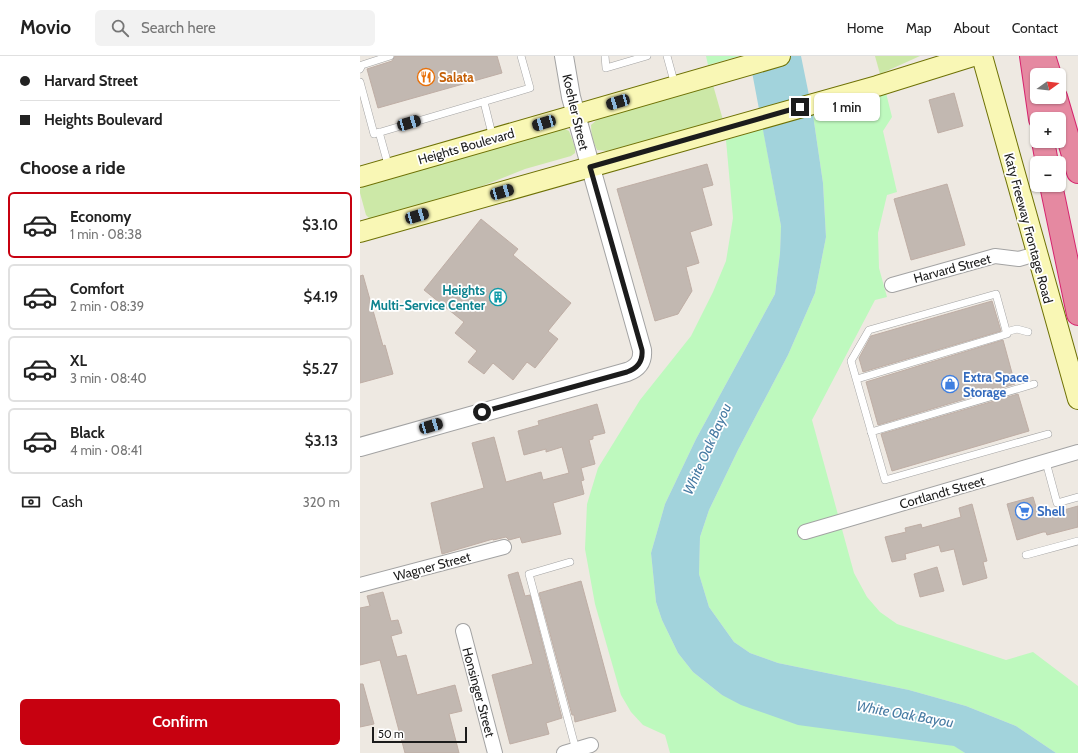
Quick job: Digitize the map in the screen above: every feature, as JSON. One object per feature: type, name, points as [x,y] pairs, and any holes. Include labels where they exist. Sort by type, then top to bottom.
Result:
[{"type":"highway","points":[[1031,56],[1037,68]]},
{"type":"highway","points":[[1043,68],[1044,56]]},
{"type":"highway","points":[[1058,104],[1078,172]]},
{"type":"highway","points":[[1052,192],[1078,314]]},
{"type":"main road","name":"Heights Boulevard","points":[[360,177],[675,85],[780,56]]},
{"type":"main road","points":[[360,231],[876,86],[973,56]]},
{"type":"main road","name":"Katy Freeway Frontage Road","points":[[982,56],[1036,254],[1078,399]]},
{"type":"street","name":"Koehler Street","points":[[360,447],[627,372],[636,369],[640,363],[642,358],[642,350],[575,114],[568,87],[564,56]]},
{"type":"street","name":"Harvard Street","points":[[892,285],[995,256],[1019,259],[1036,254]]},
{"type":"street","name":"Cortlandt Street","points":[[805,532],[1078,452]]},
{"type":"street","name":"Wagner Street","points":[[360,585],[504,547]]},
{"type":"street","name":"Honsinger Street","points":[[463,631],[495,753]]},
{"type":"street","points":[[570,751],[591,745]]},
{"type":"lane","points":[[360,69],[362,64],[390,56]]},
{"type":"lane","points":[[360,82],[374,134],[530,88],[521,56]]},
{"type":"lane","points":[[604,56],[606,68],[647,56]]},
{"type":"lane","points":[[667,56],[675,85]]},
{"type":"lane","points":[[484,102],[493,138]]},
{"type":"lane","points":[[379,132],[389,168]]},
{"type":"lane","points":[[857,379],[1008,334],[1006,332],[996,294],[869,330],[852,361],[884,480],[1048,434]]},
{"type":"lane","points":[[1006,332],[1017,329],[1028,332]]},
{"type":"lane","points":[[871,432],[1034,384]]},
{"type":"lane","points":[[1046,462],[1057,503],[1078,497]]},
{"type":"lane","points":[[1026,555],[1078,541]]},
{"type":"lane","points":[[570,562],[528,574],[570,751]]},
{"type":"green space","points":[[706,56],[739,56],[708,65]]},
{"type":"green space","points":[[875,56],[920,56],[880,74]]},
{"type":"green space","points":[[713,85],[723,120],[607,151],[597,150],[592,138],[591,125],[599,118]]},
{"type":"green space","points":[[886,93],[892,117],[883,131],[897,192],[887,195],[878,233],[879,268],[887,297],[875,300],[812,420],[854,573],[867,597],[880,612],[897,624],[1006,660],[1033,652],[1078,686],[1078,753],[1056,753],[1016,726],[966,706],[909,690],[778,663],[750,653],[734,642],[709,607],[699,574],[700,537],[709,510],[738,450],[788,355],[815,293],[826,237],[823,183],[813,115]]},
{"type":"green space","points":[[565,129],[569,131],[575,147],[575,153],[571,156],[525,169],[472,190],[370,219],[366,215],[360,189],[366,184],[548,132]]},
{"type":"green space","points":[[763,129],[781,226],[780,253],[775,294],[696,439],[665,504],[651,553],[656,602],[662,620],[678,653],[693,672],[722,695],[955,746],[965,753],[670,753],[665,735],[643,725],[631,712],[621,695],[595,604],[585,549],[587,504],[598,468],[640,400],[691,336],[713,292],[726,261],[733,218],[726,140]]},
{"type":"water","name":"White Oak Bayou","points":[[749,56],[801,56],[813,115],[823,183],[826,237],[815,293],[788,355],[738,450],[709,510],[700,537],[699,574],[709,607],[734,642],[750,653],[778,663],[909,690],[966,706],[1016,726],[1056,753],[965,753],[954,746],[798,725],[741,705],[722,695],[693,672],[678,653],[662,620],[656,602],[651,553],[665,504],[696,439],[775,294],[780,253],[781,226]]},
{"type":"building","points":[[395,56],[497,56],[502,73],[378,108],[367,69],[392,61]]},
{"type":"building","points":[[954,93],[963,126],[938,133],[929,100]]},
{"type":"building","points":[[707,164],[713,185],[702,188],[712,225],[690,232],[699,263],[686,267],[692,291],[678,314],[655,321],[617,189]]},
{"type":"building","points":[[947,184],[965,245],[911,260],[894,199]]},
{"type":"building","name":"Heights Multi-Service Center","points":[[481,219],[518,249],[513,255],[571,303],[548,331],[558,339],[535,368],[527,362],[513,380],[493,363],[484,374],[468,362],[477,351],[455,333],[464,322],[424,290]]},
{"type":"building","points":[[363,275],[383,346],[385,345],[393,374],[360,383],[360,276]]},
{"type":"building","points":[[992,301],[1001,331],[863,372],[859,358],[871,336]]},
{"type":"building","points":[[1003,340],[1015,384],[878,425],[866,382]]},
{"type":"building","points":[[1018,394],[1029,431],[892,471],[881,434]]},
{"type":"building","points":[[597,404],[605,433],[593,436],[593,439],[589,440],[595,464],[581,468],[584,480],[581,481],[584,494],[553,503],[561,534],[522,543],[520,537],[509,540],[506,537],[493,539],[442,554],[431,503],[484,488],[472,443],[494,437],[506,482],[541,472],[543,480],[569,473],[562,447],[546,452],[546,449],[524,455],[518,431],[539,425],[538,421]]},
{"type":"building","points":[[1033,497],[1039,517],[1078,506],[1078,527],[1047,535],[1046,532],[1043,532],[1017,540],[1007,504]]},
{"type":"building","points":[[972,504],[987,561],[983,562],[987,578],[963,585],[954,549],[941,552],[939,545],[905,554],[906,559],[892,562],[885,537],[906,532],[905,528],[921,524],[922,528],[961,517],[959,508]]},
{"type":"building","points":[[937,567],[944,591],[920,597],[914,574]]},
{"type":"building","points":[[518,572],[525,596],[530,595],[562,718],[546,723],[549,734],[510,744],[492,675],[533,664],[508,575]]},
{"type":"building","points":[[581,581],[616,711],[575,722],[539,593]]},
{"type":"building","points":[[383,592],[391,621],[398,620],[402,633],[391,636],[397,657],[406,655],[417,695],[455,685],[462,711],[449,714],[459,753],[405,753],[380,660],[360,665],[360,608],[370,606],[367,596]]},
{"type":"building","points":[[360,684],[363,684],[374,724],[360,727]]},
{"type":"place","name":"Salata","points":[[426,77]]},
{"type":"place","name":"Heights Multi-Service Center","points":[[498,297]]},
{"type":"place","name":"Extra Space Storage","points":[[950,384]]},
{"type":"place","name":"Shell","points":[[1024,511]]},
{"type":"route","points":[[482,412],[636,369],[642,358],[642,350],[590,167],[800,107]]}]
